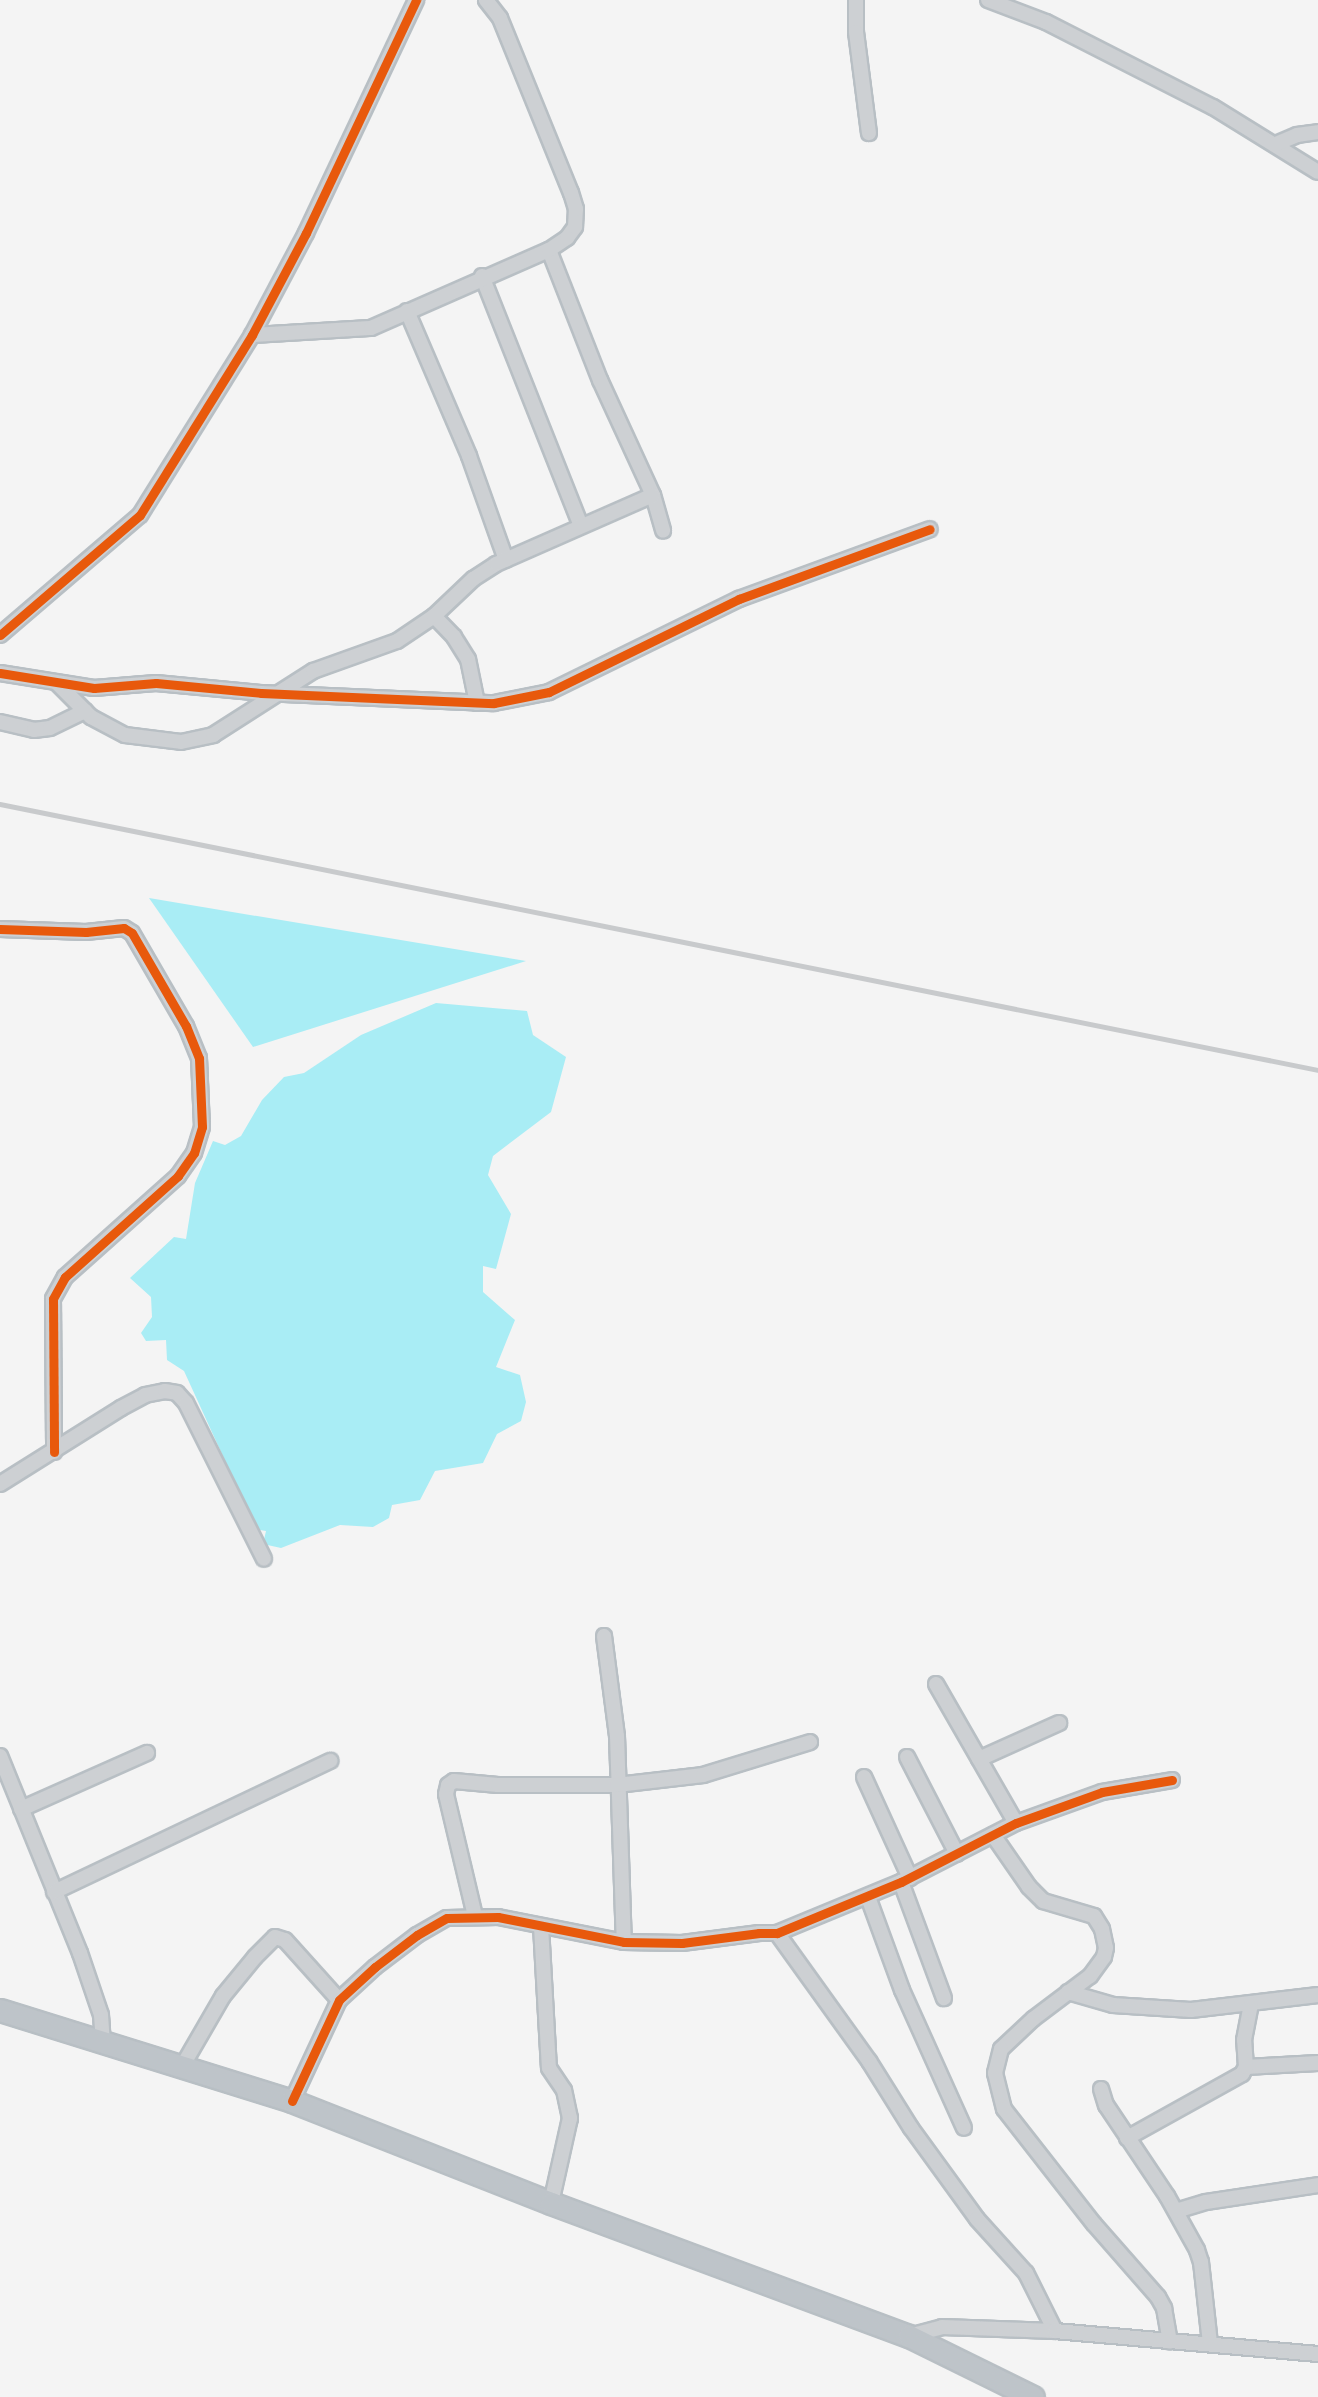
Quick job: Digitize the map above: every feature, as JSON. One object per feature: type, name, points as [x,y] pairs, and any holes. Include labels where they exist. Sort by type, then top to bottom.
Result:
[{"type":"highway","points":[[0,2010],[292,2101],[551,2203],[909,2336],[1033,2397]]},
{"type":"street","points":[[0,635],[140,515],[252,335],[306,233],[416,0]]},
{"type":"street","points":[[252,335],[371,328],[482,276],[549,250],[567,238],[575,227],[576,209],[500,19],[486,0]]},
{"type":"street","points":[[856,0],[856,32],[869,133]]},
{"type":"street","points":[[988,0],[1046,22],[1213,107],[1318,172]]},
{"type":"street","points":[[1276,144],[1297,135],[1318,132]]},
{"type":"street","points":[[549,250],[600,380],[653,495],[663,531]]},
{"type":"street","points":[[482,276],[581,526]]},
{"type":"street","points":[[407,311],[469,456],[506,560]]},
{"type":"street","points":[[57,683],[85,711],[125,734],[181,742],[213,735],[232,725],[274,693],[313,671],[397,641],[434,616],[473,579],[506,560],[653,495]]},
{"type":"street","points":[[0,673],[94,688],[156,683],[274,693],[477,703],[549,692],[739,599],[930,529]]},
{"type":"street","points":[[434,616],[454,636],[468,659],[477,703]]},
{"type":"street","points":[[0,722],[34,730],[50,728],[85,711]]},
{"type":"street","points":[[0,929],[86,932],[124,928],[132,933],[186,1026],[199,1059],[201,1127],[194,1153],[178,1176],[65,1278],[53,1299],[54,1451]]},
{"type":"street","points":[[0,1484],[145,1395],[165,1391],[177,1393],[186,1403],[264,1559]]},
{"type":"street","points":[[604,1636],[617,1736],[624,1942]]},
{"type":"street","points":[[936,1684],[1016,1824]]},
{"type":"street","points":[[979,1759],[1059,1723]]},
{"type":"street","points":[[475,1916],[446,1794],[448,1785],[460,1781],[498,1785],[617,1785],[703,1775],[810,1742]]},
{"type":"street","points":[[21,1809],[147,1753]]},
{"type":"street","points":[[0,1756],[80,1953],[101,2015],[103,2041]]},
{"type":"street","points":[[907,1757],[957,1854]]},
{"type":"street","points":[[54,1892],[330,1761]]},
{"type":"street","points":[[864,1777],[906,1880],[944,1998]]},
{"type":"street","points":[[292,2101],[339,2000],[375,1967],[447,1918],[475,1916],[624,1942],[682,1943],[777,1933],[906,1880],[1016,1824],[1102,1792],[1172,1780]]},
{"type":"street","points":[[993,1835],[1029,1887],[1043,1901],[1094,1916],[1102,1929],[1106,1948],[1104,1958],[1090,1976],[1033,2019],[1001,2049],[995,2073],[1004,2109],[1021,2134],[1158,2297],[1170,2340]]},
{"type":"street","points":[[868,1897],[902,1990],[964,2128]]},
{"type":"street","points":[[541,1926],[549,2068],[564,2090],[570,2118],[551,2203]]},
{"type":"street","points":[[777,1933],[869,2061],[911,2128],[977,2220],[1026,2273],[1055,2331]]},
{"type":"street","points":[[183,2065],[223,1996],[254,1956],[275,1937],[285,1940],[339,2000]]},
{"type":"street","points":[[1068,1992],[1113,2005],[1191,2010],[1318,1995]]},
{"type":"street","points":[[1127,2138],[1237,2079],[1246,2067],[1244,2040],[1251,2004]]},
{"type":"street","points":[[1246,2067],[1318,2063]]},
{"type":"street","points":[[1101,2089],[1106,2105],[1175,2211],[1201,2262],[1210,2344]]},
{"type":"street","points":[[1175,2211],[1206,2202],[1318,2185]]},
{"type":"street","points":[[909,2336],[942,2327],[1055,2331],[1318,2354]]},
{"type":"water","points":[[149,898],[526,961],[253,1047]]},
{"type":"water","points":[[436,1003],[527,1011],[533,1035],[566,1057],[551,1112],[493,1156],[488,1175],[511,1214],[496,1269],[483,1266],[483,1292],[515,1320],[496,1367],[520,1375],[526,1402],[521,1421],[497,1434],[483,1463],[435,1471],[420,1500],[392,1505],[389,1518],[373,1527],[340,1525],[281,1548],[263,1544],[266,1531],[260,1530],[248,1511],[184,1371],[167,1360],[166,1340],[146,1341],[141,1333],[152,1317],[151,1297],[130,1278],[174,1237],[186,1239],[195,1183],[213,1141],[225,1145],[241,1136],[262,1100],[284,1077],[304,1073],[361,1035]]},
{"type":"railway","points":[[0,804],[1318,1070]]},
{"type":"cycle path","points":[[0,635],[140,515],[252,335],[306,233],[416,0]]},
{"type":"cycle path","points":[[0,673],[94,688],[156,683],[261,693],[494,703],[549,692],[739,599],[930,529]]},
{"type":"cycle path","points":[[0,929],[86,932],[124,928],[132,933],[186,1026],[199,1058],[202,1127],[194,1153],[178,1176],[65,1277],[53,1299],[54,1452]]},
{"type":"cycle path","points":[[292,2101],[339,2000],[375,1967],[417,1935],[447,1918],[498,1917],[624,1942],[682,1943],[777,1933],[901,1882],[1016,1823],[1102,1792],[1172,1780]]}]
